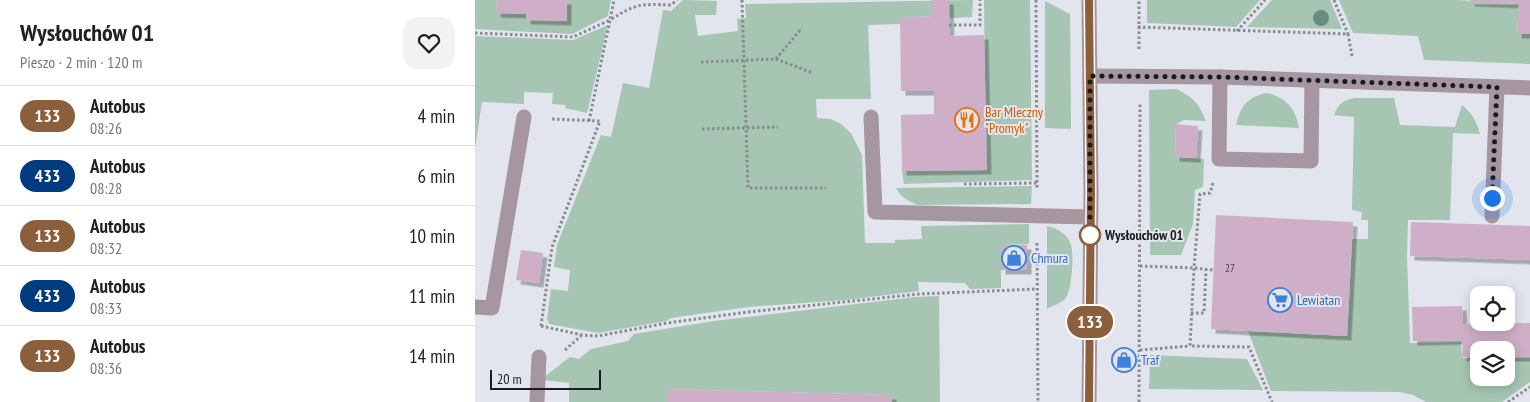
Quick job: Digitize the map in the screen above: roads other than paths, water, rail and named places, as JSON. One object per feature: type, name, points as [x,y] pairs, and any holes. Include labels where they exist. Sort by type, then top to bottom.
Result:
[{"type":"street","points":[[1089,0],[1089,402]]},
{"type":"street","points":[[1090,76],[1220,77],[1530,88]]},
{"type":"street","points":[[1220,77],[1219,159],[1311,161],[1312,81]]},
{"type":"street","points":[[1492,216],[1497,87]]},
{"type":"street","points":[[475,307],[492,308],[524,117]]},
{"type":"street","points":[[871,117],[875,212],[1090,217]]},
{"type":"street","points":[[537,402],[539,357]]},
{"type":"place","name":"Bar Mleczny \"Promyk\"","points":[[967,120]]},
{"type":"place","name":"Wysłouchów 01","points":[[1090,235]]},
{"type":"place","name":"Chmura","points":[[1014,258]]},
{"type":"place","name":"Lewiatan","points":[[1280,300]]},
{"type":"place","name":"Traf","points":[[1124,360]]}]
